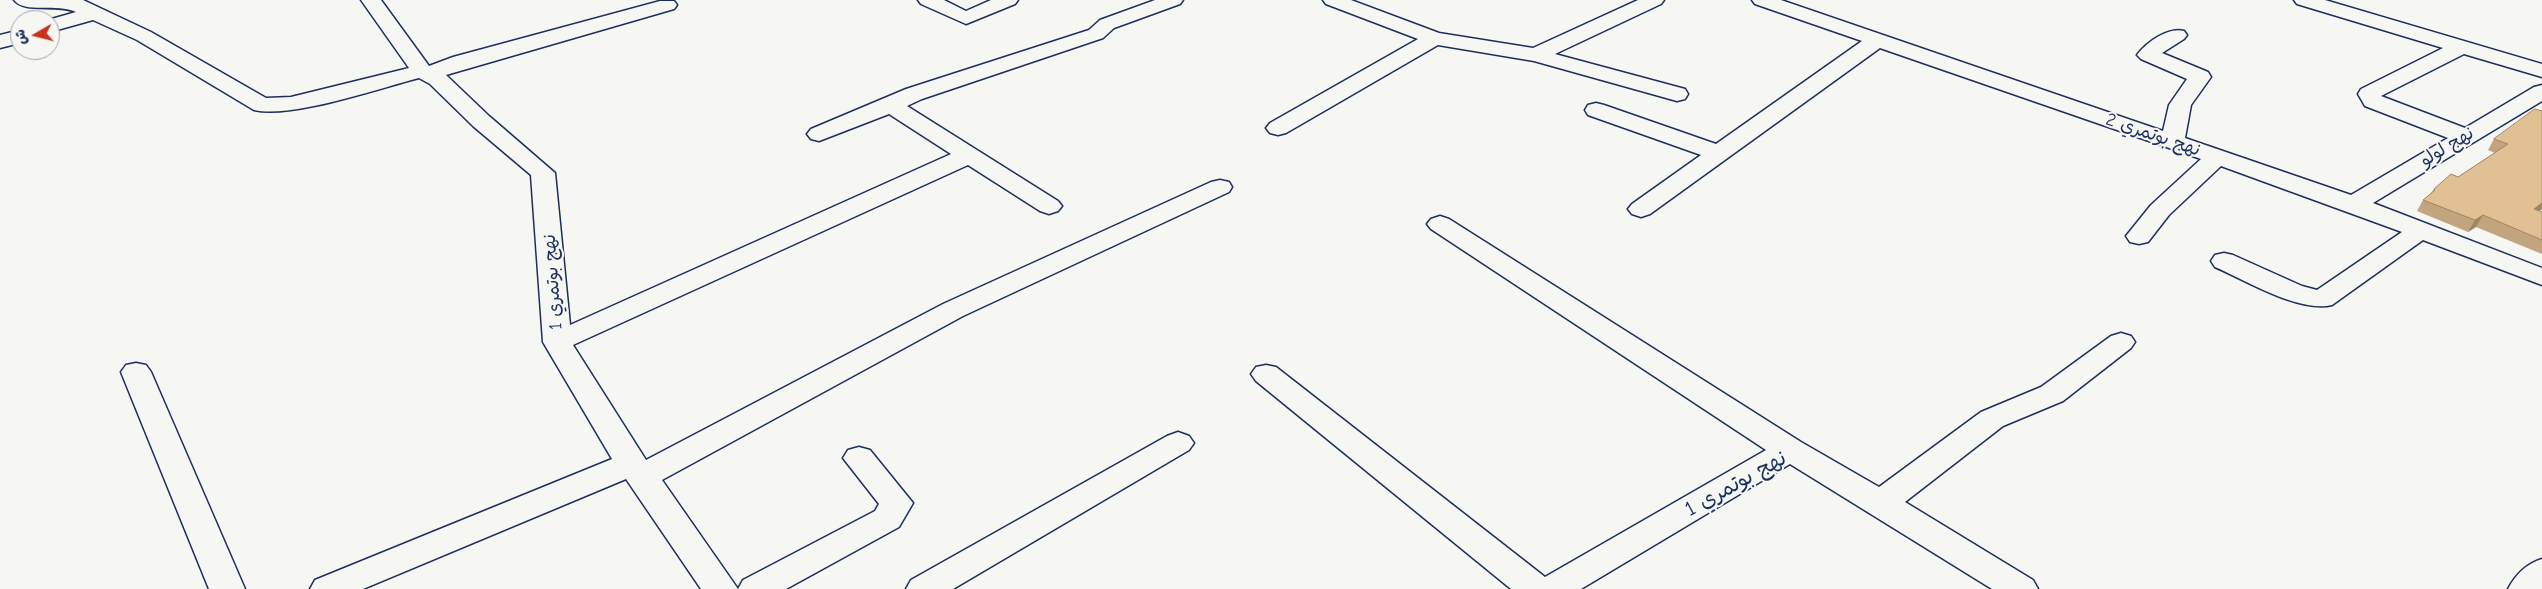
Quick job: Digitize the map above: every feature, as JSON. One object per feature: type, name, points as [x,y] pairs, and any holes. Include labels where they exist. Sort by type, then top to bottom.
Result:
[{"type":"street","points":[[24,0],[28,2],[69,2],[144,36],[262,105],[291,104],[425,72],[667,5]]},
{"type":"street","name":"نهج بوتمري 1","points":[[371,0],[425,72],[438,79],[481,121],[543,173],[557,342],[636,470],[720,589]]},
{"type":"street","points":[[928,0],[966,18],[1008,0]]},
{"type":"street","points":[[819,134],[914,94],[1096,34],[1107,24],[1173,0]]},
{"type":"street","points":[[1332,0],[1435,38],[1536,55],[1677,94]]},
{"type":"street","points":[[1536,55],[1654,0]]},
{"type":"street","name":"نهج بوتمري 2","points":[[1762,0],[2353,204],[2542,277]]},
{"type":"street","points":[[2304,0],[2542,71]]},
{"type":"street","points":[[60,23],[93,13]]},
{"type":"street","points":[[2172,142],[2180,105],[2200,77],[2148,55],[2177,35]]},
{"type":"street","points":[[1278,128],[1435,38]]},
{"type":"street","points":[[1641,209],[1879,39]]},
{"type":"street","points":[[2462,47],[2369,94],[2373,101],[2465,136]]},
{"type":"street","name":"نهج لولو","points":[[2353,204],[2542,92]]},
{"type":"street","points":[[891,105],[1049,206]]},
{"type":"street","points":[[1596,110],[1718,153]]},
{"type":"street","points":[[557,342],[969,155]]},
{"type":"street","points":[[2139,236],[2160,210],[2216,158]]},
{"type":"street","points":[[328,589],[636,470],[953,310],[1220,187]]},
{"type":"street","points":[[1440,224],[1790,450]]},
{"type":"street","points":[[2224,261],[2294,292],[2322,299],[2421,230]]},
{"type":"street","points":[[1881,503],[1992,418],[2024,407],[2052,394],[2121,342]]},
{"type":"street","points":[[136,372],[227,589]]},
{"type":"street","points":[[1266,374],[1535,589]]},
{"type":"street","points":[[924,589],[1178,443]]},
{"type":"street","name":"نهج بوتمري 1","points":[[1554,589],[1790,450],[1881,503],[2020,589]]},
{"type":"street","points":[[756,589],[888,519],[896,503],[859,458]]},
{"type":"street","points":[[2526,589],[2542,572]]},
{"type":"building","points":[[2535,109],[2542,111],[2542,203],[2534,209],[2542,212],[2542,240],[2483,215],[2475,220],[2423,200],[2451,174],[2458,177],[2508,144],[2494,139]]}]
